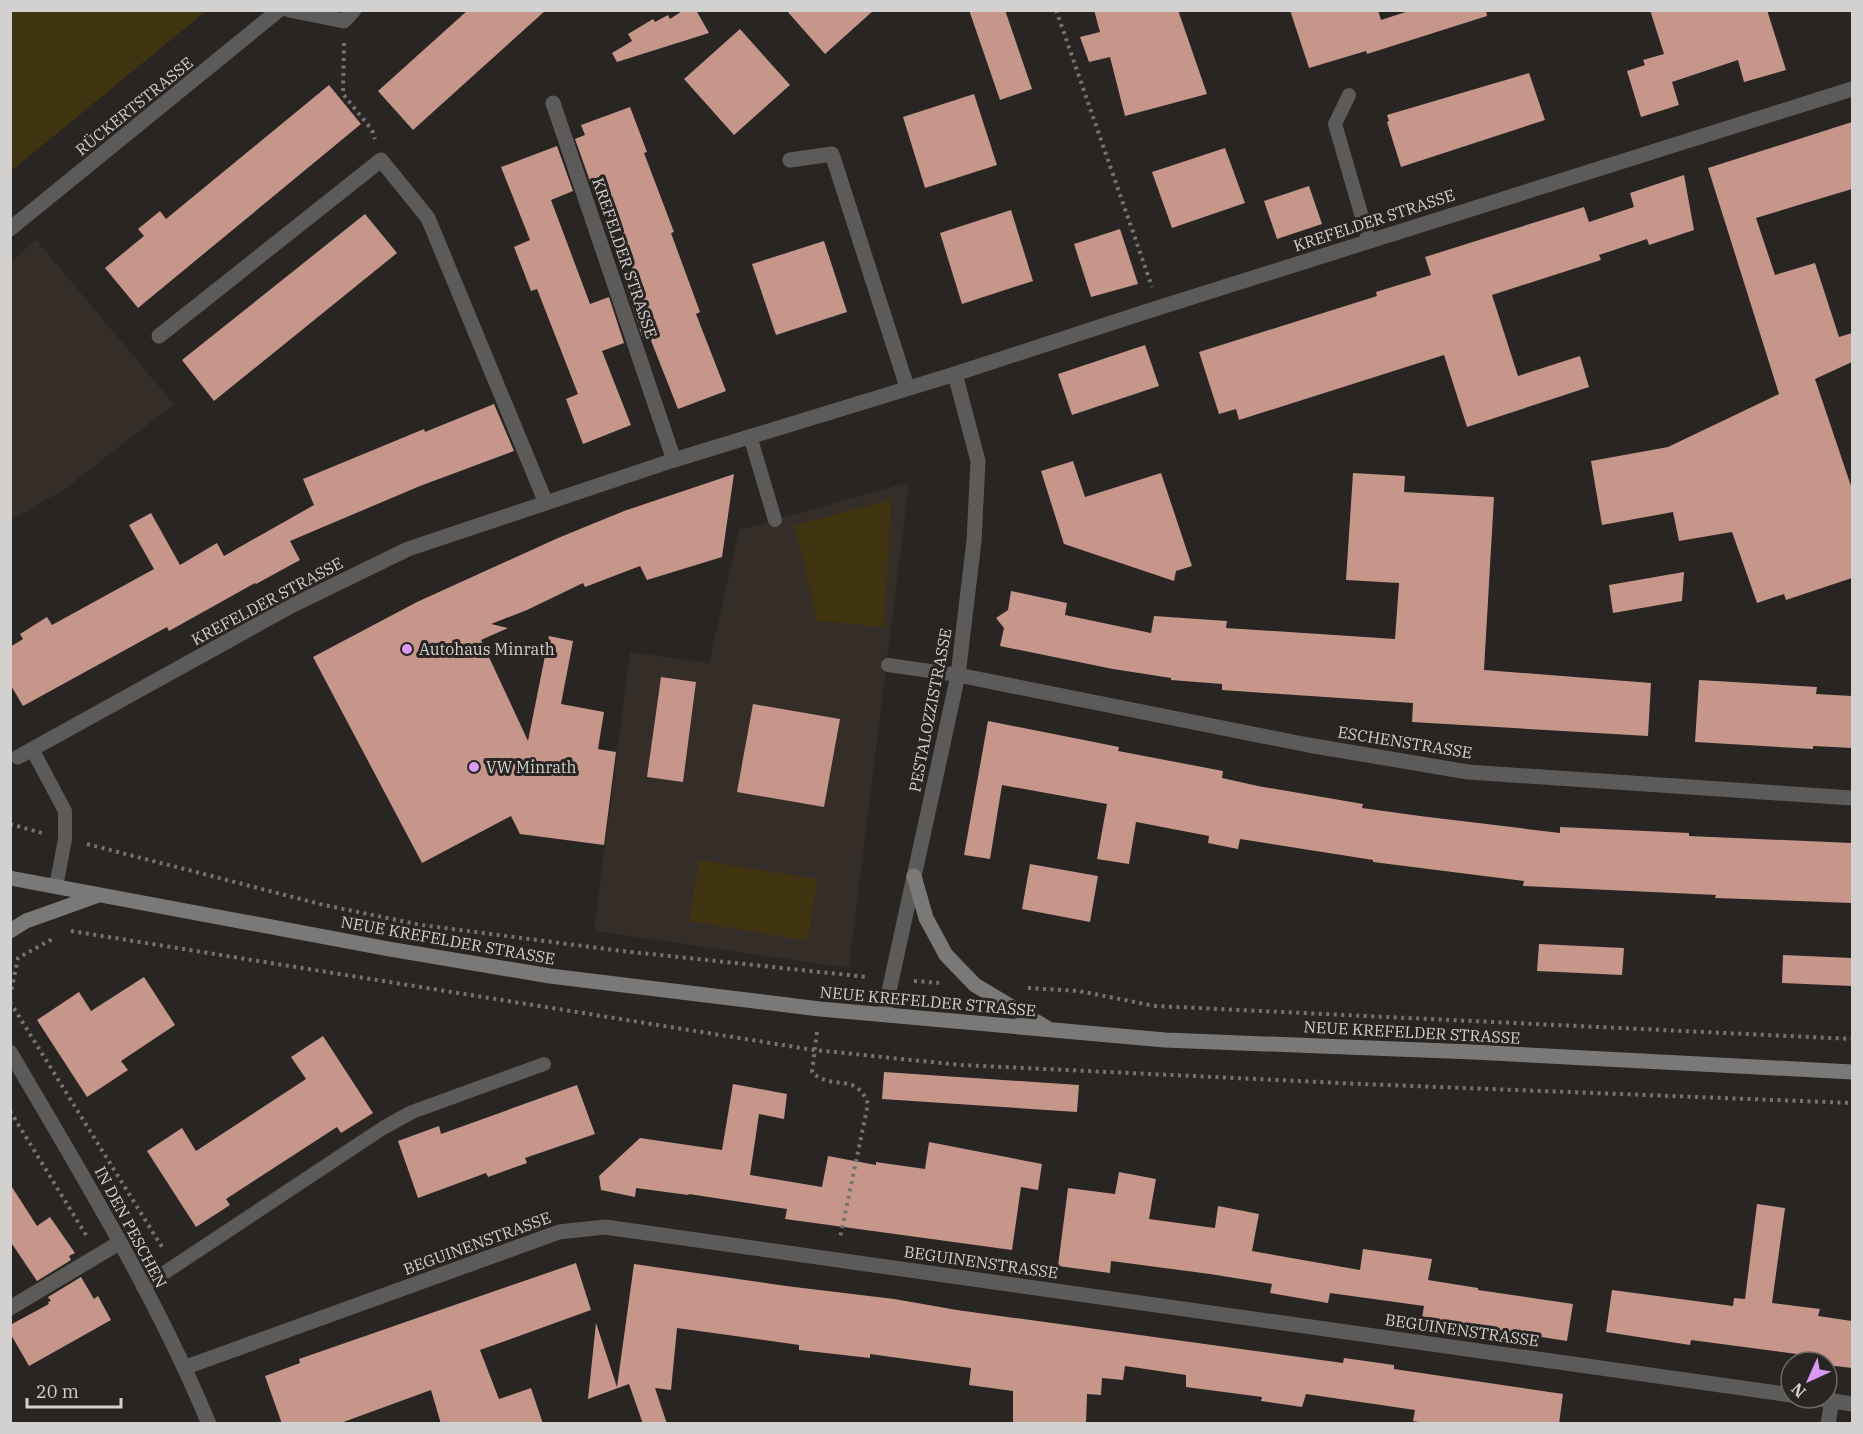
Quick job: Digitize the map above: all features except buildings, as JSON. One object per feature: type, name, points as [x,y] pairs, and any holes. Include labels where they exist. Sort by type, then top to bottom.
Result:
[{"type":"main road","points":[[914,876],[926,918],[946,955],[975,985],[1052,1031]]},
{"type":"main road","name":"NEUE KREFELDER STRASSE","points":[[10,878],[97,896],[550,976],[820,1009],[1165,1040],[1473,1052],[1852,1072]]},
{"type":"main road","points":[[10,931],[26,921],[97,896]]},
{"type":"street","name":"RÜCKERTSTRASSE","points":[[10,229],[279,10]]},
{"type":"street","points":[[289,10],[349,16]]},
{"type":"street","name":"KREFELDER STRASSE","points":[[18,757],[291,606],[408,549],[674,460],[955,374],[1852,88]]},
{"type":"street","name":"KREFELDER STRASSE","points":[[553,103],[674,460]]},
{"type":"street","points":[[790,160],[832,154],[907,387]]},
{"type":"street","points":[[159,336],[381,160],[428,218],[546,504]]},
{"type":"street","name":"PESTALOZZISTRASSE","points":[[884,1014],[958,675],[974,541],[978,461],[955,374]]},
{"type":"street","name":"ESCHENSTRASSE","points":[[958,675],[1308,745],[1468,772],[1852,798]]},
{"type":"street","name":"IN DEN PESCHEN","points":[[10,1052],[92,1191],[186,1367],[209,1424]]},
{"type":"street","name":"BEGUINENSTRASSE","points":[[186,1367],[559,1232],[605,1227],[1779,1393]]},
{"type":"street","points":[[10,1308],[119,1243]]},
{"type":"lane","points":[[1349,95],[1335,124],[1369,241]]},
{"type":"lane","points":[[750,436],[775,520]]},
{"type":"lane","points":[[888,665],[958,675]]},
{"type":"lane","points":[[32,749],[65,811],[65,839],[56,887]]},
{"type":"lane","points":[[143,1287],[412,1112],[544,1064]]},
{"type":"path","points":[[1056,10],[1151,282],[1158,306],[1145,312]]},
{"type":"path","points":[[349,16],[343,94],[372,130],[381,160]]},
{"type":"path","points":[[820,1009],[812,1072],[819,1079],[854,1085],[864,1092],[868,1104],[835,1260]]},
{"type":"shaded area","points":[[11,10],[206,10],[206,11],[11,171]]},
{"type":"shaded area","points":[[36,240],[174,404],[65,489],[11,520],[11,261]]},
{"type":"shaded area","points":[[909,482],[849,968],[594,931],[630,652],[709,663],[739,530]]},
{"type":"shaded area","points":[[891,500],[884,627],[817,621],[795,525]]},
{"type":"shaded area","points":[[699,860],[817,879],[808,941],[689,921]]},
{"type":"place","name":"Autohaus Minrath","points":[[407,649]]},
{"type":"place","name":"VW Minrath","points":[[474,767]]}]
